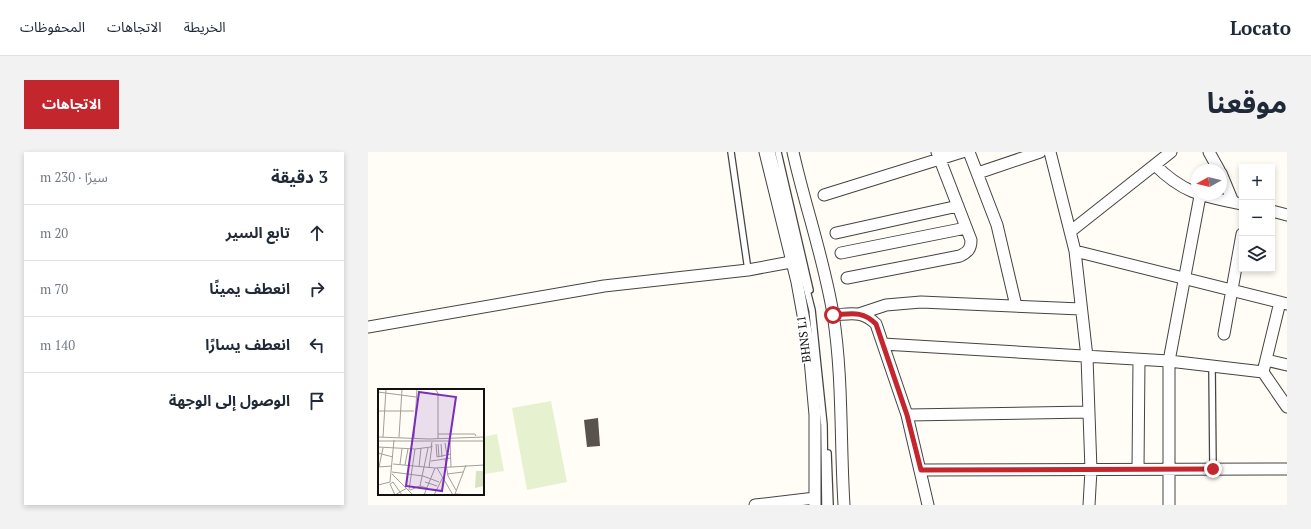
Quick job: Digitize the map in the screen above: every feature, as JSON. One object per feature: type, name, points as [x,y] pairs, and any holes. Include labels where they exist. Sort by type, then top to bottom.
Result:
[{"type":"street","points":[[756,505],[815,502],[815,415],[813,382],[804,315],[765,152]]},
{"type":"street","points":[[793,152],[823,264],[833,315],[840,385],[844,505]]},
{"type":"street","points":[[824,195],[938,156],[962,152]]},
{"type":"street","points":[[969,152],[997,225],[1016,306]]},
{"type":"street","points":[[978,173],[1040,152]]},
{"type":"street","points":[[1050,152],[1058,189],[1071,231],[1075,251],[1087,357],[1091,470],[1090,505]]},
{"type":"street","points":[[1071,231],[1171,152]]},
{"type":"street","points":[[1209,152],[1216,164]]},
{"type":"street","points":[[847,278],[960,256],[967,252],[971,247],[971,240],[938,156]]},
{"type":"street","points":[[1155,165],[1170,180],[1191,191]]},
{"type":"street","points":[[1227,184],[1238,203]]},
{"type":"street","points":[[1169,505],[1169,361],[1199,200]]},
{"type":"street","points":[[1222,200],[1238,203]]},
{"type":"street","points":[[836,233],[958,206]]},
{"type":"street","points":[[1275,212],[1287,215]]},
{"type":"street","points":[[841,253],[966,228]]},
{"type":"street","points":[[1224,334],[1242,236]]},
{"type":"street","points":[[1075,251],[1283,303],[1263,372],[1287,407]]},
{"type":"street","points":[[368,327],[604,286],[748,270],[791,262]]},
{"type":"street","points":[[859,314],[886,305],[921,302],[1081,309]]},
{"type":"street","points":[[833,315],[859,314],[868,316],[876,324],[907,415],[928,505]]},
{"type":"street","points":[[883,344],[1169,361],[1263,372]]},
{"type":"street","points":[[1138,469],[1139,360]]},
{"type":"street","points":[[1266,360],[1287,366]]},
{"type":"street","points":[[907,415],[1089,412]]},
{"type":"street","points":[[921,470],[1287,469]]},
{"type":"lane","points":[[731,152],[748,270]]},
{"type":"lane","name":"BHNS L1","points":[[772,152],[812,310],[824,425],[825,505]]},
{"type":"lane","name":"BHNS L1","points":[[778,152],[818,324],[827,421],[830,505]]},
{"type":"lane","points":[[1212,366],[1213,469]]},
{"type":"green space","points":[[551,401],[567,482],[527,490],[512,408]]},
{"type":"green space","points":[[497,434],[504,471],[484,474],[484,437]]},
{"type":"building","points":[[598,418],[600,446],[587,447],[584,420]]},
{"type":"route","points":[[833,315],[859,314],[868,316],[876,324],[907,415],[921,470],[1213,469]]}]
